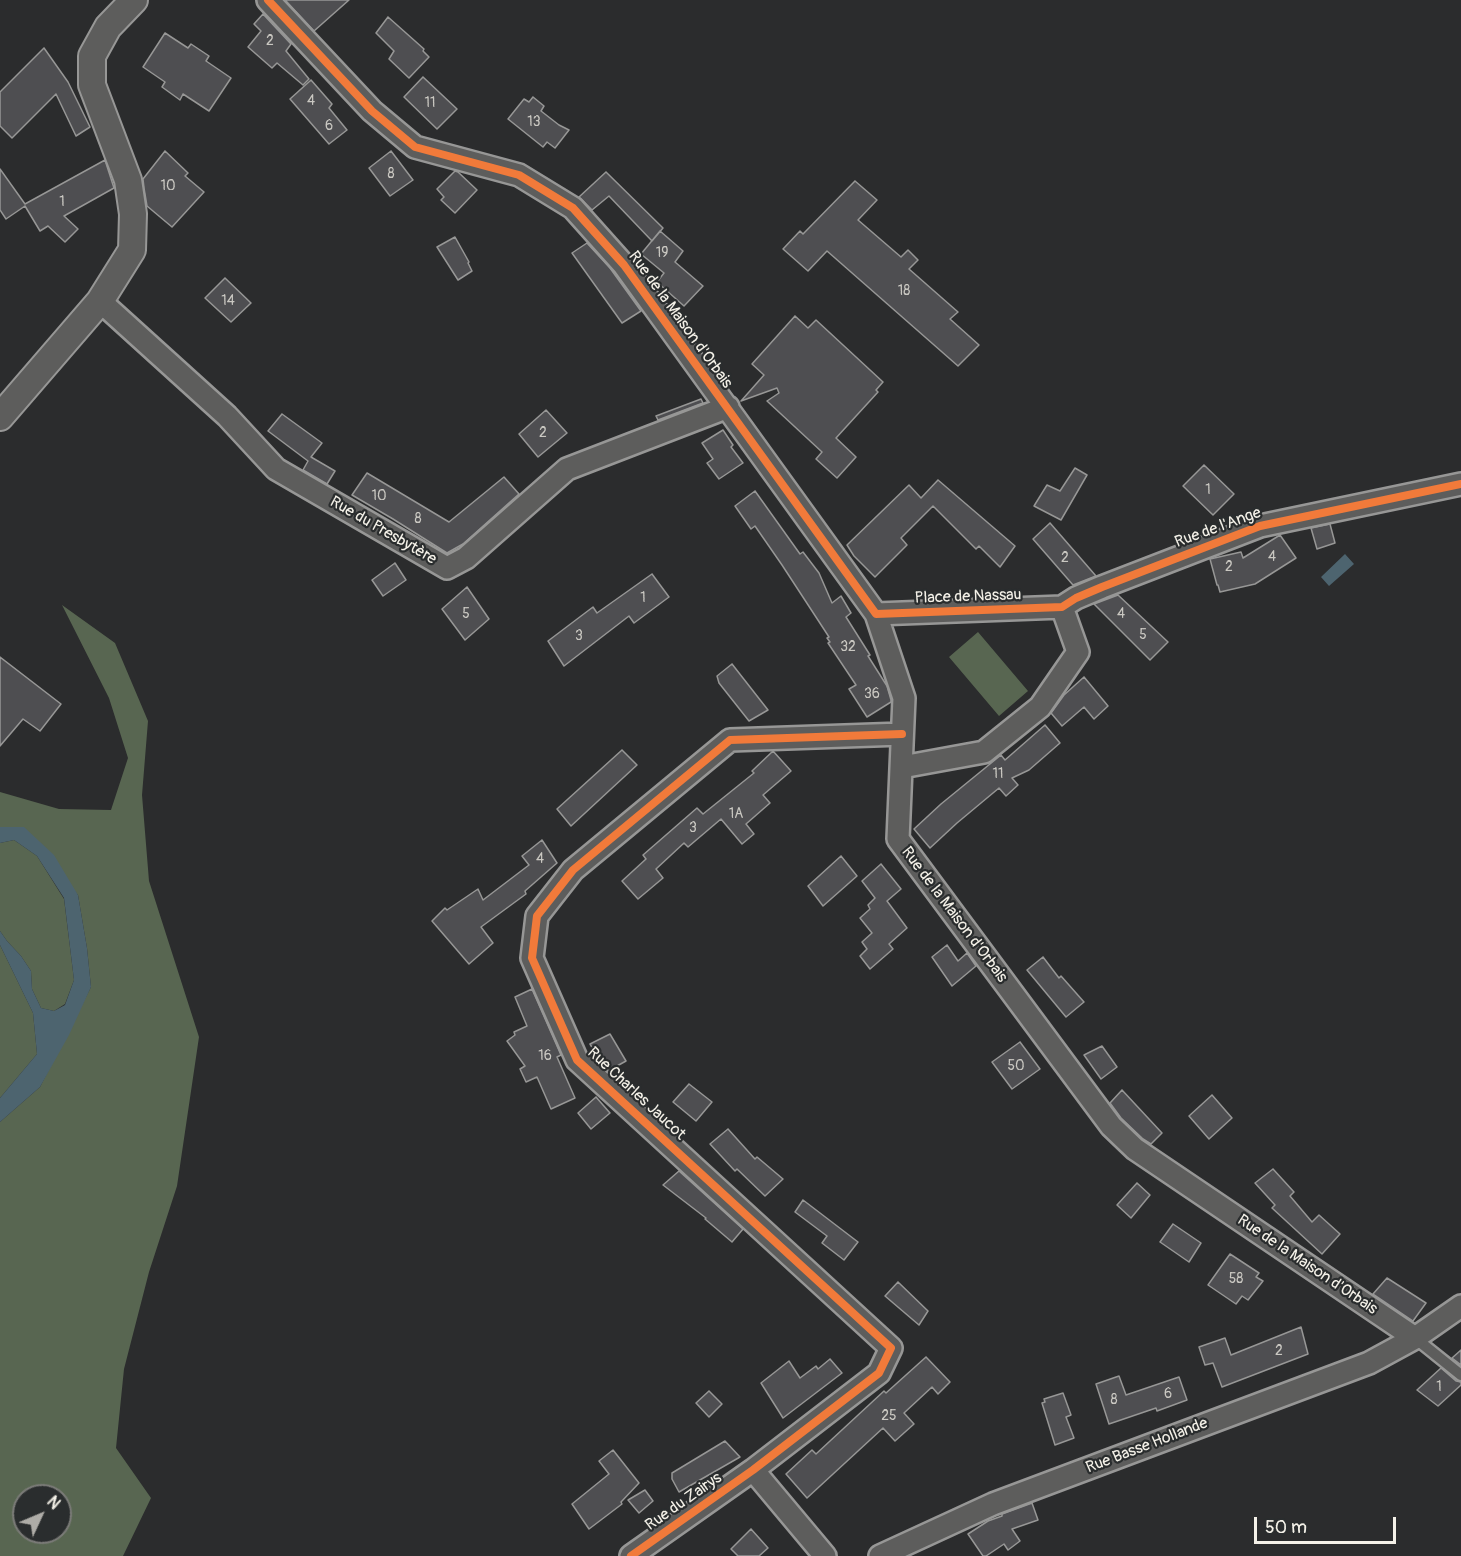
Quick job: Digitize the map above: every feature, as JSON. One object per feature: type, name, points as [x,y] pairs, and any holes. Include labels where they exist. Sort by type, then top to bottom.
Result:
[{"type":"street","points":[[0,417],[100,301],[132,250],[133,214],[128,180],[92,85],[92,56],[108,27],[135,0]]},
{"type":"street","name":"Rue de la Maison d'Orbais","points":[[268,0],[372,111],[416,147],[519,175],[573,208],[624,264],[876,614],[904,698],[898,839],[1111,1126],[1135,1149],[1415,1338]]},
{"type":"street","name":"Rue du Presbytère","points":[[100,301],[226,416],[276,469],[447,568],[466,558],[567,469],[728,407]]},
{"type":"street","name":"Rue de l'Ange","points":[[1062,607],[1102,587],[1260,526],[1461,484]]},
{"type":"street","points":[[902,767],[984,752],[1040,707],[1078,652],[1062,607]]},
{"type":"street","name":"Place de Nassau","points":[[876,614],[1062,607]]},
{"type":"street","name":"Rue Charles Jaucot","points":[[753,1470],[879,1373],[891,1348],[577,1060],[532,958],[537,916],[573,870],[730,740],[902,734]]},
{"type":"street","name":"Rue Basse Hollande","points":[[880,1556],[993,1503],[1369,1363],[1415,1338],[1461,1306]]},
{"type":"street","points":[[753,1470],[825,1556]]},
{"type":"street","name":"Rue du Zairys","points":[[631,1556],[753,1470]]},
{"type":"lane","points":[[1415,1338],[1461,1375]]},
{"type":"green space","points":[[62,605],[115,643],[148,721],[142,795],[149,881],[199,1037],[177,1186],[149,1272],[124,1369],[116,1448],[151,1498],[123,1556],[0,1556],[0,1122],[40,1087],[91,987],[78,895],[24,828],[0,827],[0,792],[59,809],[111,810],[128,758],[109,698]]},
{"type":"green space","points":[[978,632],[1028,691],[999,716],[949,657]]},
{"type":"green space","points":[[14,840],[37,856],[64,899],[74,980],[65,1004],[54,1011],[41,1008],[32,989],[31,971],[0,931],[0,843]]},
{"type":"green space","points":[[0,945],[33,1013],[37,1054],[0,1098]]},
{"type":"water","points":[[1345,554],[1354,564],[1329,586],[1321,577]]},
{"type":"water","points":[[0,827],[24,827],[54,855],[78,895],[91,987],[69,1035],[40,1087],[0,1122],[0,1098],[37,1054],[33,1013],[0,945],[0,931],[31,971],[32,989],[41,1008],[54,1011],[65,1005],[74,980],[64,898],[37,856],[14,840],[0,843]]},
{"type":"building","points":[[285,0],[349,0],[314,31]]},
{"type":"building","points":[[263,14],[291,44],[286,51],[309,79],[303,85],[277,63],[272,68],[248,47],[261,31],[254,24]]},
{"type":"building","points":[[388,17],[424,49],[423,51],[429,57],[409,78],[389,59],[394,51],[376,33]]},
{"type":"building","points":[[165,33],[188,48],[191,44],[209,56],[206,61],[231,78],[209,111],[183,94],[180,100],[162,87],[165,82],[143,67]]},
{"type":"building","points":[[44,48],[68,82],[90,127],[76,136],[56,94],[12,138],[0,126],[0,92]]},
{"type":"building","points":[[423,77],[457,109],[437,129],[404,97]]},
{"type":"building","points":[[311,80],[332,104],[329,108],[347,130],[329,144],[290,99]]},
{"type":"building","points":[[533,97],[544,106],[541,111],[569,130],[555,148],[547,142],[543,147],[508,119],[524,99],[529,102]]},
{"type":"building","points":[[165,151],[188,173],[185,176],[204,192],[172,227],[147,206],[143,179]]},
{"type":"building","points":[[391,151],[413,180],[390,196],[369,168]]},
{"type":"building","points":[[105,160],[114,188],[64,216],[78,229],[65,242],[48,226],[40,231],[25,206],[6,219],[0,210],[0,169],[25,204]]},
{"type":"building","points":[[455,171],[477,190],[455,213],[441,200],[444,197],[437,189]]},
{"type":"building","points":[[606,172],[663,228],[652,241],[609,196],[592,210],[579,197]]},
{"type":"building","points":[[855,181],[877,200],[858,220],[901,257],[908,250],[918,260],[909,269],[958,312],[950,319],[979,345],[958,366],[827,251],[808,271],[783,249],[800,231],[803,234]]},
{"type":"building","points":[[660,231],[683,251],[675,262],[703,286],[684,306],[657,282],[664,273],[641,254]]},
{"type":"building","points":[[455,237],[472,271],[458,280],[437,247]]},
{"type":"building","points":[[587,243],[610,268],[641,311],[622,323],[572,253]]},
{"type":"building","points":[[225,278],[251,303],[231,322],[205,298]]},
{"type":"building","points":[[795,316],[808,328],[816,320],[883,382],[876,390],[878,392],[836,438],[856,457],[837,478],[816,459],[822,452],[767,401],[779,393],[777,388],[741,401],[764,375],[752,364]]},
{"type":"building","points":[[701,399],[703,403],[658,420],[656,416]]},
{"type":"building","points":[[546,410],[567,433],[538,457],[519,434]]},
{"type":"building","points":[[282,414],[322,443],[311,457],[335,471],[327,484],[303,470],[308,461],[268,431]]},
{"type":"building","points":[[723,430],[733,445],[731,447],[743,463],[719,479],[707,463],[713,459],[702,443]]},
{"type":"building","points":[[1204,465],[1234,494],[1213,515],[1183,486]]},
{"type":"building","points":[[1075,468],[1087,475],[1061,520],[1034,506],[1047,485],[1060,491]]},
{"type":"building","points":[[367,473],[449,522],[504,477],[519,494],[463,544],[447,553],[352,495]]},
{"type":"building","points":[[938,480],[1015,546],[1000,567],[979,546],[976,549],[933,506],[901,538],[907,545],[875,577],[854,556],[847,545],[909,485],[921,498]]},
{"type":"building","points":[[755,491],[800,554],[803,552],[819,573],[832,603],[841,596],[851,613],[846,617],[887,686],[891,700],[867,717],[849,689],[856,685],[828,643],[830,642],[827,638],[829,637],[755,526],[751,529],[735,506]]},
{"type":"building","points":[[1050,523],[1096,576],[1073,585],[1033,539]]},
{"type":"building","points":[[1330,524],[1335,543],[1317,549],[1311,528]]},
{"type":"building","points":[[1280,535],[1296,558],[1255,584],[1220,592],[1210,559],[1241,552],[1243,558]]},
{"type":"building","points":[[395,563],[406,580],[383,596],[372,580]]},
{"type":"building","points":[[652,574],[669,597],[634,623],[629,616],[564,666],[548,641],[593,607],[597,613]]},
{"type":"building","points":[[467,587],[489,619],[465,640],[442,609]]},
{"type":"building","points":[[1118,595],[1168,642],[1150,660],[1094,604]]},
{"type":"building","points":[[0,657],[61,704],[40,731],[23,719],[0,746]]},
{"type":"building","points":[[732,664],[768,710],[749,721],[719,683],[717,676]]},
{"type":"building","points":[[1084,677],[1108,706],[1094,719],[1084,707],[1062,726],[1051,713],[1064,695]]},
{"type":"building","points":[[1045,725],[1060,743],[1029,770],[1012,778],[1018,785],[1006,796],[999,788],[930,848],[914,829],[1001,755],[1005,760]]},
{"type":"building","points":[[622,750],[637,765],[571,826],[557,809]]},
{"type":"building","points":[[773,751],[791,771],[763,795],[770,803],[746,824],[754,834],[742,844],[721,819],[688,847],[684,843],[656,869],[663,878],[638,899],[622,881],[646,859],[643,855],[697,808],[703,814],[754,773],[752,771]]},
{"type":"building","points":[[542,840],[557,863],[525,891],[526,894],[481,927],[493,943],[469,964],[432,921],[445,908],[447,910],[478,889],[483,900],[529,865],[522,856]]},
{"type":"building","points":[[841,856],[857,876],[823,906],[808,886]]},
{"type":"building","points":[[881,864],[901,889],[887,901],[907,928],[889,944],[893,949],[870,969],[860,956],[867,949],[862,942],[872,933],[860,918],[870,909],[868,905],[875,898],[862,881]]},
{"type":"building","points":[[947,945],[958,961],[967,953],[976,966],[952,986],[932,957]]},
{"type":"building","points":[[1043,957],[1059,978],[1061,976],[1084,1002],[1066,1017],[1027,970]]},
{"type":"building","points":[[532,989],[561,1055],[557,1057],[575,1098],[551,1109],[537,1077],[526,1082],[520,1069],[525,1066],[507,1041],[515,1035],[514,1032],[527,1026],[515,997]]},
{"type":"building","points":[[610,1034],[626,1061],[608,1071],[590,1044]]},
{"type":"building","points":[[1020,1042],[1040,1069],[1012,1089],[992,1062]]},
{"type":"building","points":[[1102,1046],[1117,1067],[1101,1079],[1084,1055]]},
{"type":"building","points":[[689,1084],[712,1102],[696,1121],[673,1102]]},
{"type":"building","points":[[1122,1090],[1162,1133],[1151,1144],[1121,1118],[1110,1103]]},
{"type":"building","points":[[1212,1095],[1232,1118],[1209,1139],[1189,1116]]},
{"type":"building","points":[[596,1097],[610,1113],[591,1129],[578,1113]]},
{"type":"building","points":[[728,1129],[755,1159],[757,1157],[783,1179],[765,1196],[737,1169],[735,1171],[710,1144]]},
{"type":"building","points":[[1273,1169],[1294,1192],[1290,1196],[1312,1222],[1319,1215],[1340,1234],[1322,1254],[1272,1208],[1275,1205],[1255,1183]]},
{"type":"building","points":[[679,1171],[743,1229],[732,1242],[706,1218],[663,1185]]},
{"type":"building","points":[[1137,1183],[1150,1195],[1131,1218],[1117,1205]]},
{"type":"building","points":[[803,1200],[858,1242],[844,1260],[822,1243],[827,1236],[795,1212]]},
{"type":"building","points":[[1173,1224],[1201,1243],[1189,1262],[1160,1242]]},
{"type":"building","points":[[1230,1254],[1259,1273],[1256,1277],[1263,1281],[1248,1300],[1242,1296],[1236,1304],[1208,1285]]},
{"type":"building","points":[[1387,1278],[1426,1303],[1413,1321],[1373,1294]]},
{"type":"building","points":[[898,1282],[928,1311],[919,1325],[885,1296]]},
{"type":"building","points":[[1301,1327],[1308,1354],[1222,1387],[1213,1363],[1205,1365],[1199,1347],[1225,1338],[1231,1355]]},
{"type":"building","points":[[1461,1350],[1461,1365],[1452,1358]]},
{"type":"building","points":[[926,1357],[950,1382],[938,1394],[932,1387],[904,1413],[914,1424],[895,1441],[883,1428],[807,1498],[786,1474],[812,1450],[816,1454],[884,1391],[886,1393]]},
{"type":"building","points":[[830,1359],[842,1373],[783,1418],[761,1383],[789,1361],[800,1378],[816,1366],[818,1369]]},
{"type":"building","points":[[1441,1368],[1456,1381],[1461,1382],[1461,1385],[1438,1406],[1417,1390]]},
{"type":"building","points":[[1119,1376],[1126,1395],[1179,1377],[1187,1400],[1109,1424],[1096,1384]]},
{"type":"building","points":[[709,1391],[722,1404],[709,1417],[696,1403]]},
{"type":"building","points":[[1063,1393],[1071,1415],[1066,1417],[1074,1438],[1055,1445],[1042,1403],[1045,1402],[1044,1399]]},
{"type":"building","points":[[725,1441],[740,1457],[679,1492],[672,1479],[672,1473]]},
{"type":"building","points":[[613,1450],[639,1483],[621,1502],[622,1504],[589,1529],[572,1504],[609,1474],[599,1461]]},
{"type":"building","points":[[645,1490],[653,1501],[639,1513],[628,1500]]},
{"type":"building","points":[[1032,1503],[1038,1520],[1012,1529],[1020,1541],[1008,1550],[1004,1544],[983,1556],[968,1534],[1002,1514]]},
{"type":"building","points":[[751,1529],[768,1548],[759,1556],[738,1556],[731,1549]]},
{"type":"cycle path","points":[[268,0],[372,111],[415,147],[519,175],[573,208],[624,265],[876,614],[1062,607],[1102,587],[1260,526],[1461,484]]},
{"type":"cycle path","points":[[631,1556],[753,1470],[879,1373],[891,1348],[577,1060],[532,958],[537,916],[573,870],[730,740],[902,734]]}]
